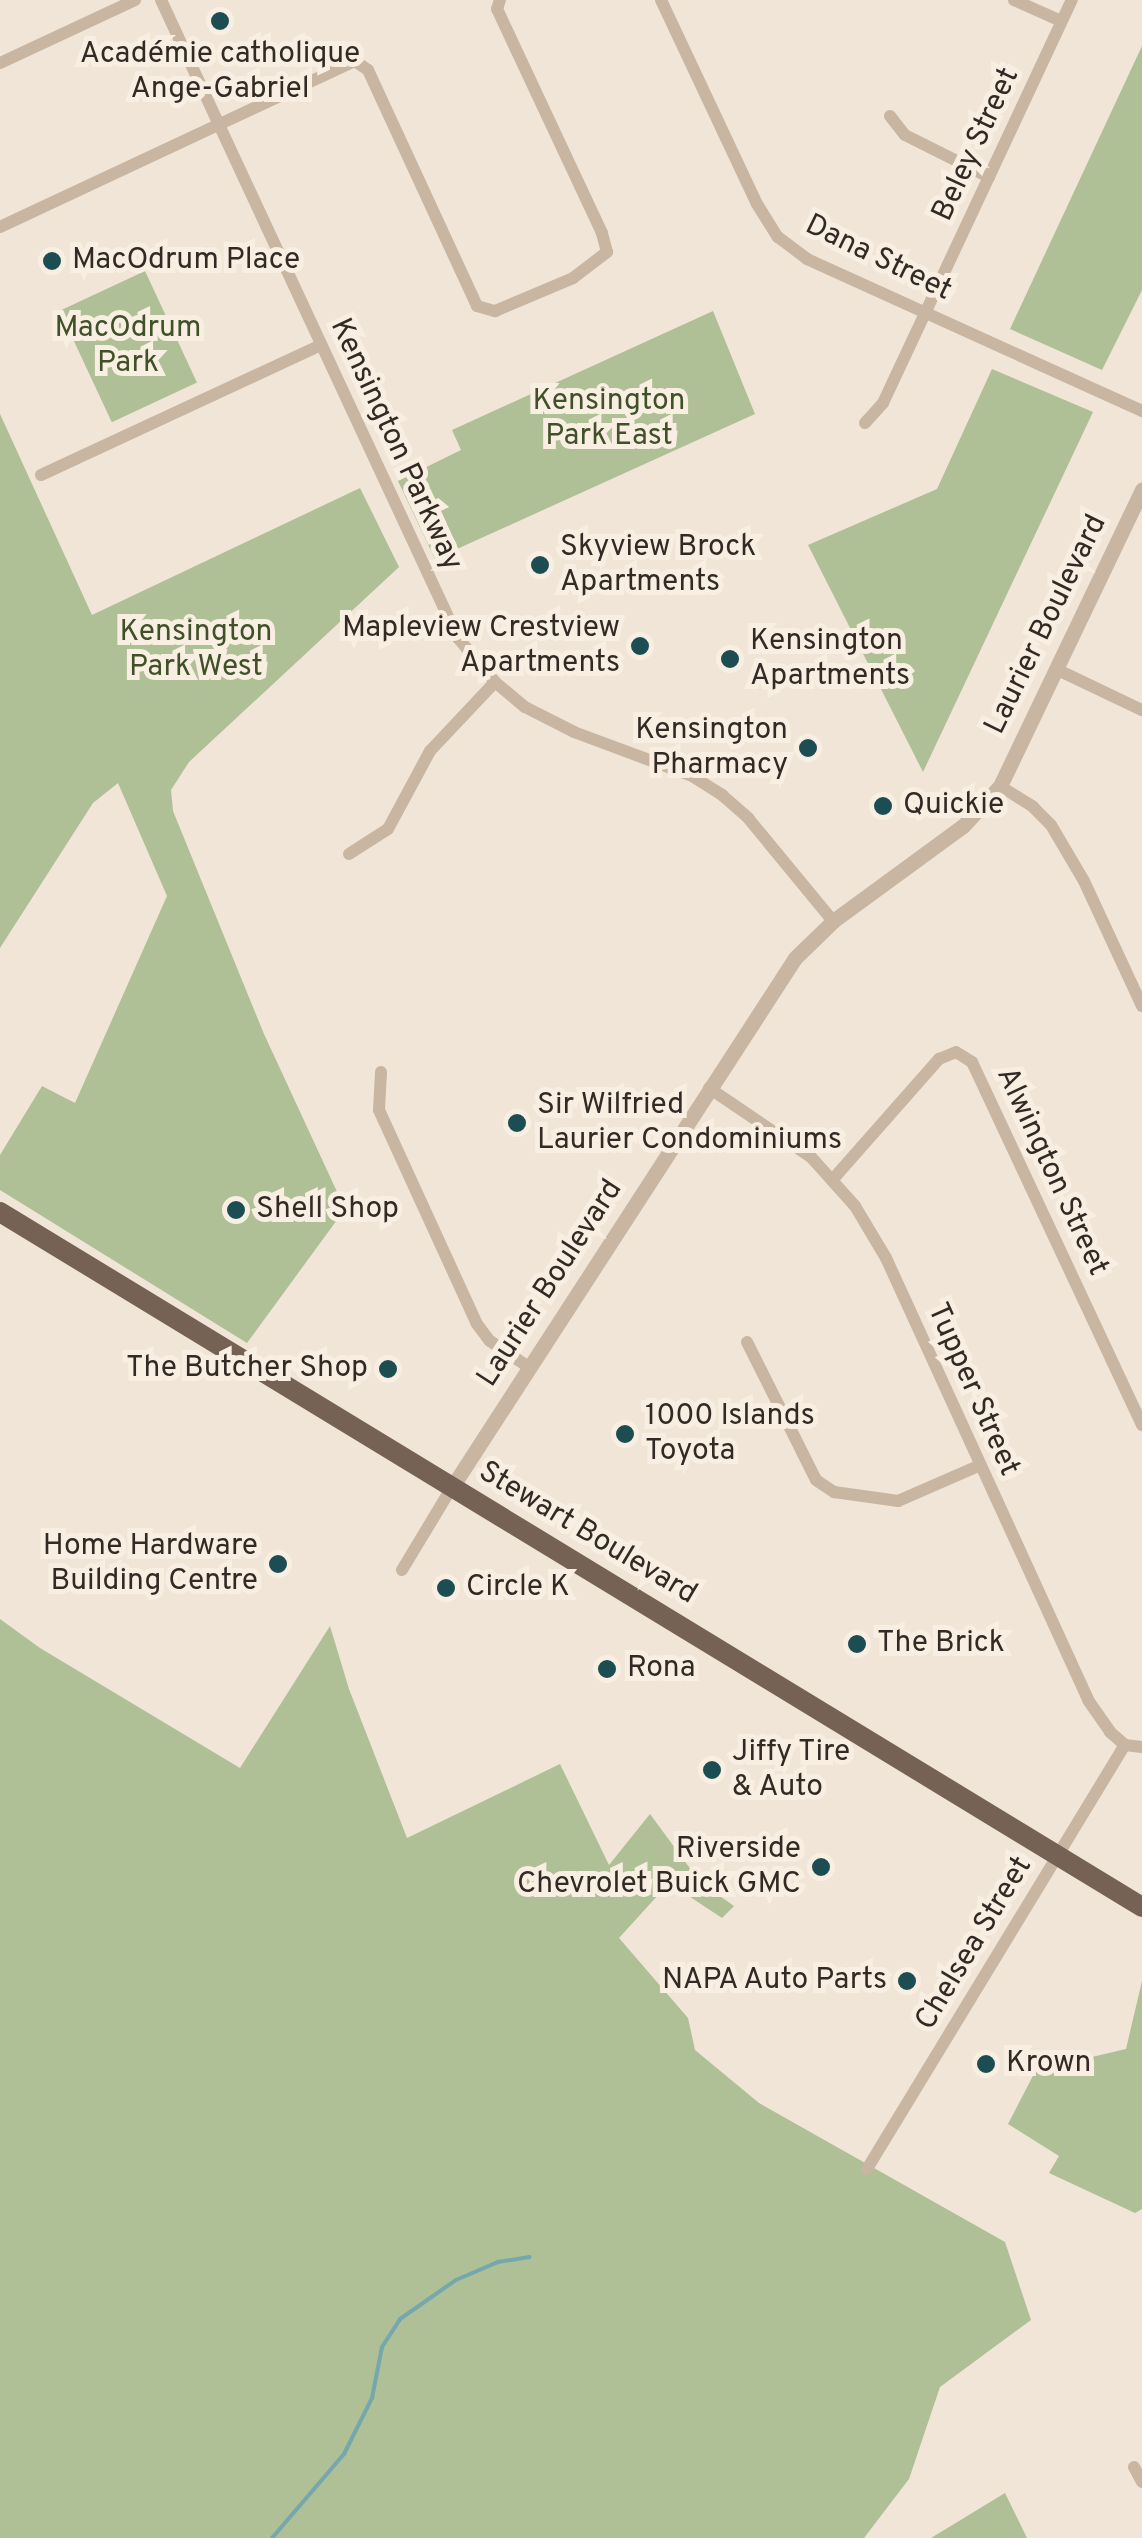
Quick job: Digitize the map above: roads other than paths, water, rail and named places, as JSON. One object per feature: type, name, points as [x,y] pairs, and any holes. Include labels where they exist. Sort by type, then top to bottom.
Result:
[{"type":"main road","name":"Stewart Boulevard","points":[[0,1212],[1142,1907]]},
{"type":"street","points":[[0,63],[134,0]]},
{"type":"street","name":"Kensington Parkway","points":[[160,0],[458,638],[495,682],[525,707],[574,732],[638,754],[722,795],[748,818],[833,921]]},
{"type":"street","points":[[0,227],[355,61],[368,70],[477,306],[495,311],[573,278],[607,252],[497,8],[500,0]]},
{"type":"street","name":"Dana Street","points":[[661,0],[757,204],[778,237],[807,259],[1142,411]]},
{"type":"street","points":[[1014,0],[1061,22]]},
{"type":"street","name":"Beley Street","points":[[865,423],[883,403],[1072,0]]},
{"type":"street","points":[[890,116],[904,135],[989,177]]},
{"type":"street","points":[[41,474],[321,344]]},
{"type":"street","name":"Laurier Boulevard","points":[[452,1487],[795,958],[833,921],[963,826],[1000,786],[1136,521],[1142,489]]},
{"type":"street","points":[[1058,670],[1142,710]]},
{"type":"street","points":[[349,854],[388,829],[430,750],[495,682]]},
{"type":"street","points":[[1000,786],[1051,825],[1084,880],[1142,1006]]},
{"type":"street","name":"Alwington Street","points":[[834,1178],[939,1059],[956,1052],[972,1062],[1142,1424]]},
{"type":"street","points":[[381,1072],[379,1110],[477,1324],[490,1342],[530,1368]]},
{"type":"street","name":"Tupper Street","points":[[709,1088],[810,1157],[834,1178],[886,1258],[1088,1700],[1110,1732],[1126,1745]]},
{"type":"street","points":[[747,1342],[816,1480],[834,1492],[898,1500],[978,1466]]},
{"type":"street","points":[[402,1570],[452,1487]]},
{"type":"street","points":[[1126,1745],[1142,1746]]},
{"type":"street","name":"Chelsea Street","points":[[866,2169],[1126,1745]]},
{"type":"street","points":[[1134,2467],[1142,2482]]},
{"type":"waterway","points":[[272,2538],[344,2454],[372,2398],[382,2347],[400,2319],[456,2280],[498,2262],[530,2257]]},
{"type":"place","name":"Académie catholique Ange-Gabriel","points":[[220,21]]},
{"type":"place","name":"MacOdrum Place","points":[[52,261]]},
{"type":"place","name":"Skyview Brock Apartments","points":[[540,565]]},
{"type":"place","name":"Mapleview Crestview Apartments","points":[[640,646]]},
{"type":"place","name":"Kensington Apartments","points":[[730,659]]},
{"type":"place","name":"Kensington Pharmacy","points":[[808,748]]},
{"type":"place","name":"Quickie","points":[[883,806]]},
{"type":"place","name":"Sir Wilfried Laurier Condominiums","points":[[517,1123]]},
{"type":"place","name":"Shell Shop","points":[[236,1210]]},
{"type":"place","name":"The Butcher Shop","points":[[388,1369]]},
{"type":"place","name":"1000 Islands Toyota","points":[[625,1434]]},
{"type":"place","name":"Home Hardware Building Centre","points":[[278,1564]]},
{"type":"place","name":"Circle K","points":[[446,1588]]},
{"type":"place","name":"The Brick","points":[[857,1644]]},
{"type":"place","name":"Rona","points":[[607,1669]]},
{"type":"place","name":"Jiffy Tire & Auto","points":[[712,1770]]},
{"type":"place","name":"Riverside Chevrolet Buick GMC","points":[[821,1867]]},
{"type":"place","name":"NAPA Auto Parts","points":[[907,1981]]},
{"type":"place","name":"Krown","points":[[986,2064]]},
{"type":"park label","name":"MacOdrum Park","points":[[128,346]]},
{"type":"park label","name":"Kensington Park East","points":[[609,419]]},
{"type":"park label","name":"Kensington Park West","points":[[196,650]]}]
